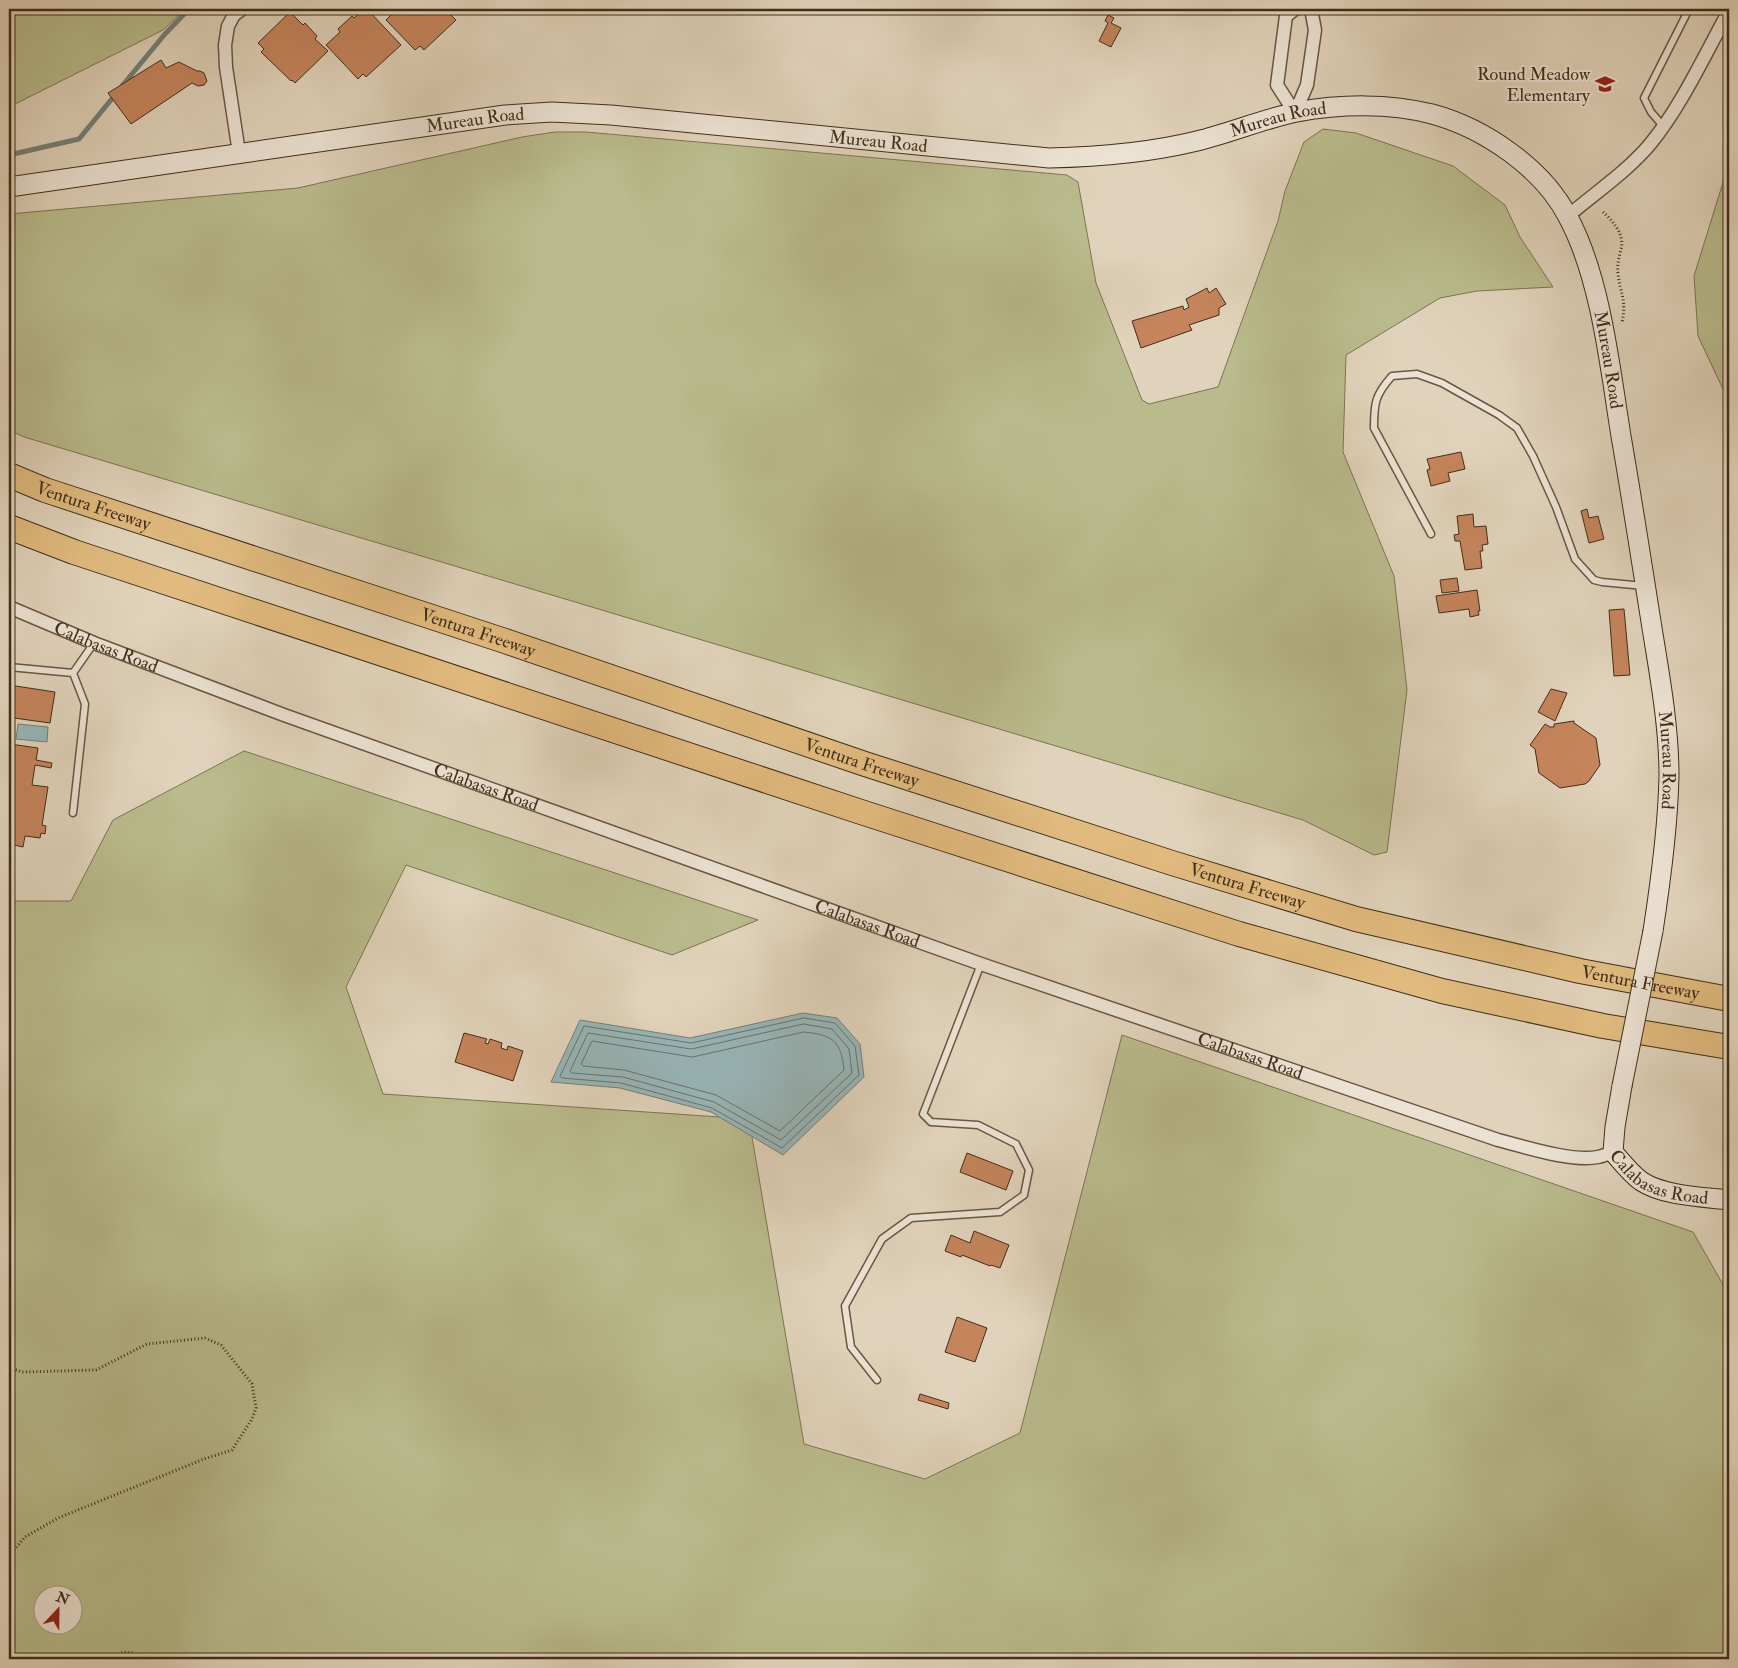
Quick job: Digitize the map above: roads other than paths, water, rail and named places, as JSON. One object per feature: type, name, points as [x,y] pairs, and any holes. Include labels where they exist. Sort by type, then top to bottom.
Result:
[{"type":"highway","name":"Ventura Freeway","points":[[9,475],[45,490],[511,643],[865,764],[1328,911],[1580,971],[1729,1000]]},
{"type":"highway","points":[[9,527],[74,552],[824,800],[1239,934],[1442,991],[1602,1026],[1729,1047]]},
{"type":"main road","name":"Mureau Road","points":[[9,187],[505,115],[552,112],[621,116],[1049,158],[1094,157],[1136,153],[1197,141],[1295,113],[1347,106],[1396,108],[1432,114],[1464,126],[1495,143],[1529,168],[1554,196],[1568,216],[1587,263],[1605,341],[1661,681],[1669,774],[1664,852],[1653,931],[1616,1118],[1613,1152]]},
{"type":"main road","name":"Calabasas Road","points":[[1613,1152],[1630,1172],[1651,1186],[1682,1194],[1729,1200]]},
{"type":"street","points":[[239,153],[226,67],[225,45],[228,26],[234,16],[242,9]]},
{"type":"street","points":[[1295,9],[1286,16],[1278,85],[1295,113]]},
{"type":"street","points":[[1295,113],[1307,85],[1315,30],[1312,9]]},
{"type":"street","points":[[1568,216],[1633,161],[1651,143],[1678,104],[1729,11]]},
{"type":"street","name":"Calabasas Road","points":[[9,607],[94,643],[284,715],[981,964],[1498,1140],[1580,1158],[1598,1157],[1613,1152]]},
{"type":"lane","points":[[1663,126],[1651,112],[1644,98],[1689,9]]},
{"type":"lane","points":[[1431,534],[1374,428],[1374,409],[1380,390],[1392,376],[1417,374],[1442,383],[1499,415],[1517,428],[1533,456],[1576,558],[1594,580],[1646,586]]},
{"type":"lane","points":[[73,673],[94,643]]},
{"type":"lane","points":[[9,667],[73,673]]},
{"type":"lane","points":[[73,673],[85,704],[73,813]]},
{"type":"lane","points":[[877,1380],[851,1347],[845,1306],[882,1238],[912,1218],[1000,1212],[1024,1195],[1029,1170],[1016,1144],[978,1125],[932,1122],[923,1114],[981,964]]},
{"type":"water","points":[[18,724],[48,727],[47,742],[16,739]]},
{"type":"water","points":[[803,1013],[837,1018],[860,1044],[864,1077],[783,1155],[711,1112],[620,1088],[551,1082],[580,1020],[690,1038]]},
{"type":"waterway","points":[[122,86],[165,34],[189,9]]},
{"type":"waterway","points":[[9,155],[79,139],[115,95]]},
{"type":"place","name":"Round Meadow Elementary","points":[[1605,84]]}]
